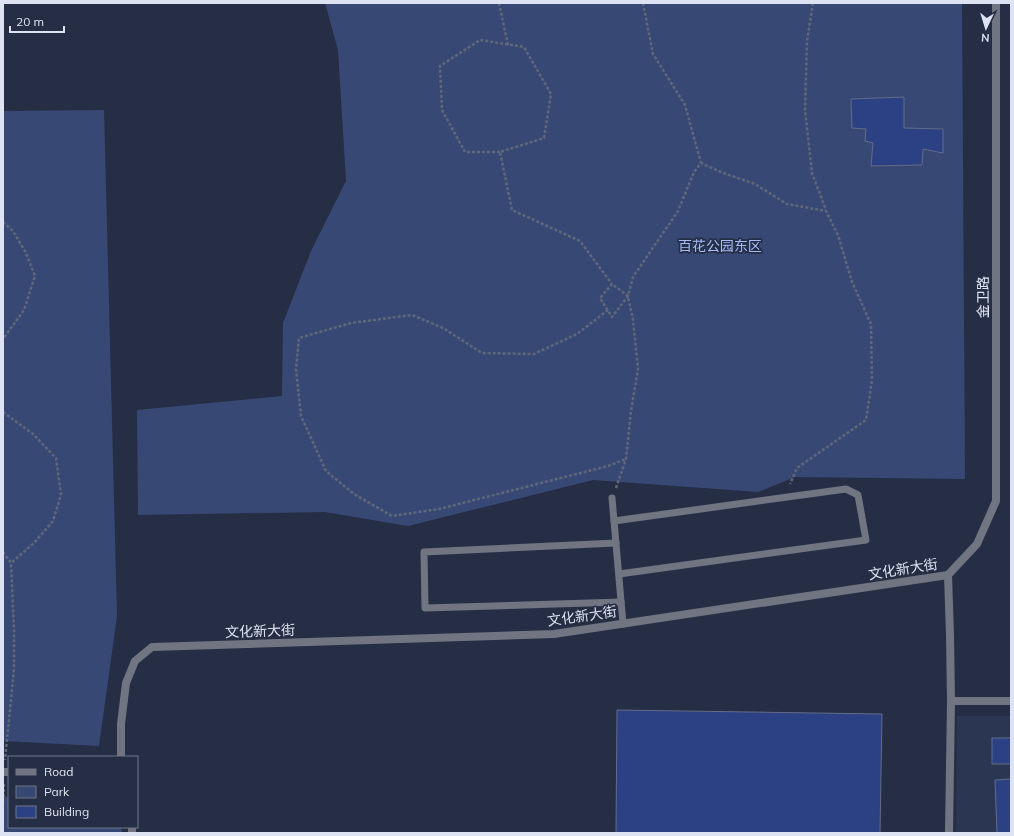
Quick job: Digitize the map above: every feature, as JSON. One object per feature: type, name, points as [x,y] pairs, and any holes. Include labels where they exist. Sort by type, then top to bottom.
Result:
[{"type":"street","name":"金卫路","points":[[948,575],[977,544],[996,501],[996,3]]},
{"type":"street","name":"文化新大街","points":[[121,756],[121,724],[126,683],[134,661],[152,647],[554,634],[948,575],[951,701],[949,833]]},
{"type":"street","points":[[951,701],[1011,701]]},
{"type":"lane","points":[[614,521],[846,489],[858,495],[866,540],[619,574]]},
{"type":"lane","points":[[612,498],[623,624]]},
{"type":"lane","points":[[616,543],[424,552],[425,608],[622,602]]},
{"type":"path","points":[[499,3],[508,45]]},
{"type":"path","points":[[643,3],[653,54],[685,105],[701,163]]},
{"type":"path","points":[[784,497],[797,468],[866,420],[872,380],[871,324],[852,282],[838,235],[826,211],[812,173],[805,110],[807,41],[814,3]]},
{"type":"path","points":[[480,40],[524,47],[550,94],[544,138],[500,152],[465,152],[442,110],[440,66],[480,40]]},
{"type":"path","points":[[500,152],[512,210],[580,241],[612,284],[628,296],[633,320],[638,370],[631,411],[626,460],[612,498]]},
{"type":"path","points":[[701,163],[723,173],[755,184],[787,204],[826,211]]},
{"type":"path","points":[[612,284],[600,298],[612,317],[628,296],[633,277],[678,211],[694,172],[701,163]]},
{"type":"path","points":[[3,222],[13,231],[22,247],[34,276],[24,310],[3,340]]},
{"type":"path","points":[[608,310],[577,334],[534,354],[482,353],[443,328],[412,315],[351,323],[299,338],[296,369],[301,416],[326,471],[354,494],[392,516],[438,509],[608,466],[626,460]]},
{"type":"path","points":[[3,412],[33,434],[56,458],[62,495],[53,521],[34,543],[10,563]]},
{"type":"path","points":[[3,552],[10,563],[14,622],[14,669],[5,751],[6,772],[3,802]]},
{"type":"shaded area","points":[[957,716],[1011,716],[1011,833],[956,833]]},
{"type":"green space","name":"百花公园东区","points":[[325,3],[962,3],[965,479],[795,477],[758,492],[593,480],[408,526],[325,512],[138,515],[137,410],[282,396],[283,323],[311,251],[346,181],[338,50]]},
{"type":"green space","points":[[104,110],[117,616],[99,746],[3,741],[3,111]]},
{"type":"green space","points":[[3,796],[8,797],[8,828],[121,828],[122,833],[3,833]]},
{"type":"building","points":[[904,97],[904,128],[943,129],[943,153],[923,149],[922,165],[871,166],[873,143],[865,141],[866,129],[852,128],[851,99]]},
{"type":"building","points":[[617,710],[882,714],[880,833],[616,833]]},
{"type":"building","points":[[992,738],[1011,738],[1011,764],[992,764]]},
{"type":"building","points":[[1011,779],[1011,833],[997,833],[995,780]]}]
